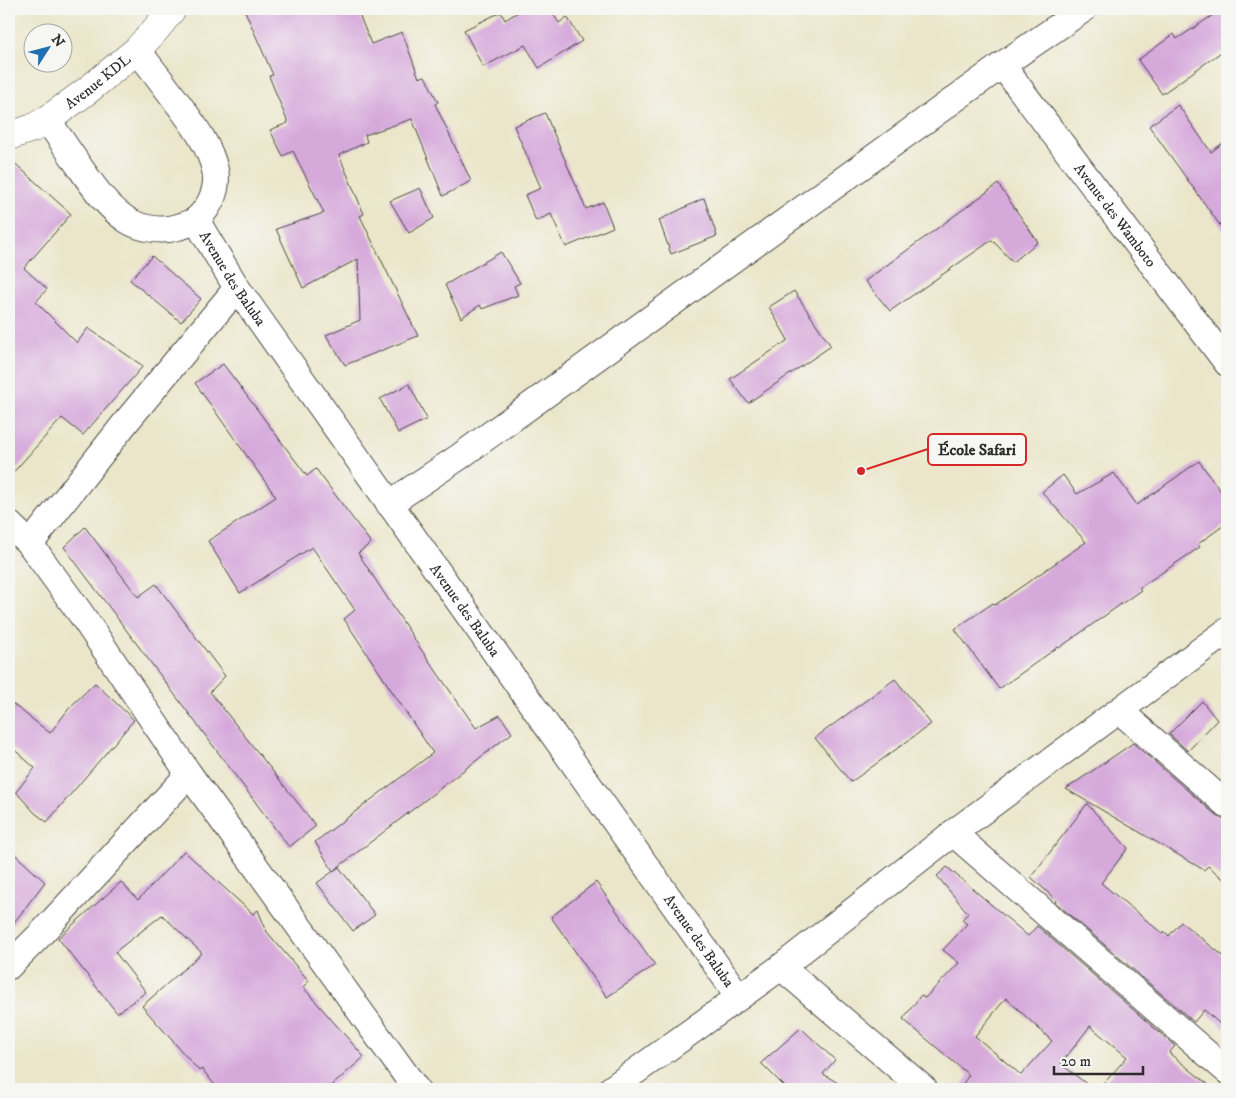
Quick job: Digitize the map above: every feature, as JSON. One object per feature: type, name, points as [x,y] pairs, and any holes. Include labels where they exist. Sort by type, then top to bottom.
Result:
[{"type":"street","name":"Avenue KDL","points":[[9,136],[34,128],[88,90],[137,50],[158,28],[172,9]]},
{"type":"street","points":[[389,504],[467,451],[1084,9]]},
{"type":"street","name":"Avenue des Baluba","points":[[47,120],[96,190],[128,221],[156,230],[170,230],[196,220],[205,212],[214,192],[216,172],[212,160],[207,147],[191,121],[137,50]]},
{"type":"street","name":"Avenue des Wamboto","points":[[1002,66],[1227,363]]},
{"type":"street","name":"Avenue des Baluba","points":[[196,220],[237,288],[739,998]]},
{"type":"street","points":[[30,544],[126,422],[237,288]]},
{"type":"street","points":[[9,524],[30,544],[82,614],[190,774],[416,1089]]},
{"type":"street","points":[[611,1089],[781,967],[953,833],[1227,631]]},
{"type":"street","points":[[1120,711],[1227,804]]},
{"type":"street","points":[[9,966],[190,774]]},
{"type":"street","points":[[953,833],[1227,1070]]},
{"type":"street","points":[[781,967],[924,1089]]},
{"type":"building","points":[[244,9],[357,9],[371,44],[402,32],[419,78],[425,76],[438,102],[435,104],[471,181],[443,196],[412,119],[365,135],[367,142],[339,155],[364,214],[360,216],[418,336],[345,365],[326,335],[360,320],[358,259],[303,288],[276,229],[324,213],[293,151],[283,156],[270,130],[288,123],[269,76],[273,75]]},
{"type":"building","points":[[523,9],[550,9],[559,23],[567,17],[582,41],[539,68],[525,45],[483,67],[464,30],[501,12],[505,20]]},
{"type":"building","points":[[1222,9],[1227,9],[1227,48],[1162,94],[1138,60],[1174,34],[1177,39]]},
{"type":"building","points":[[1178,105],[1211,152],[1227,140],[1227,235],[1149,126]]},
{"type":"building","points":[[545,113],[586,209],[603,202],[613,227],[566,247],[551,214],[536,221],[525,195],[541,188],[514,126]]},
{"type":"building","points":[[9,158],[71,214],[24,268],[47,289],[36,302],[77,343],[88,328],[143,366],[83,435],[62,418],[9,477]]},
{"type":"building","points":[[998,184],[1038,242],[1013,262],[992,240],[890,311],[865,281]]},
{"type":"building","points":[[420,188],[434,218],[409,233],[390,201]]},
{"type":"building","points":[[704,198],[717,236],[671,254],[659,220]]},
{"type":"building","points":[[501,252],[520,283],[514,286],[518,295],[482,309],[480,305],[461,318],[445,285]]},
{"type":"building","points":[[152,256],[201,299],[181,322],[130,280]]},
{"type":"building","points":[[794,291],[831,346],[748,403],[730,379],[788,340],[769,307]]},
{"type":"building","points":[[223,364],[307,476],[316,469],[371,543],[358,553],[420,648],[476,728],[500,715],[512,733],[333,871],[315,842],[433,753],[344,619],[355,610],[312,547],[240,593],[208,541],[276,497],[195,383]]},
{"type":"building","points":[[409,384],[427,419],[398,433],[380,399]]},
{"type":"building","points":[[1199,461],[1227,500],[1227,523],[1198,544],[1200,547],[1139,588],[1141,590],[999,689],[955,629],[993,603],[995,605],[1086,542],[1042,492],[1063,475],[1077,494],[1114,473],[1137,505]]},
{"type":"building","points":[[85,527],[138,597],[156,584],[225,676],[210,692],[316,826],[289,847],[64,547]]},
{"type":"building","points":[[895,679],[931,724],[851,782],[815,738]]},
{"type":"building","points":[[95,683],[134,720],[47,822],[35,813],[16,792],[35,768],[9,745],[9,701],[50,733],[71,706]]},
{"type":"building","points":[[1202,701],[1217,720],[1188,751],[1169,734]]},
{"type":"building","points":[[1133,743],[1217,816],[1227,820],[1227,882],[1208,866],[1204,870],[1066,789]]},
{"type":"building","points":[[1087,804],[1128,848],[1101,883],[1163,934],[1165,932],[1169,936],[1181,922],[1227,959],[1227,1030],[1204,1010],[1194,1022],[1055,902],[1056,900],[1031,877]]},
{"type":"building","points":[[9,849],[45,882],[9,929]]},
{"type":"building","points":[[184,851],[253,914],[258,910],[267,932],[309,981],[303,987],[364,1057],[328,1089],[218,1089],[202,1069],[199,1071],[142,1006],[202,953],[162,915],[115,952],[146,992],[117,1013],[58,938],[121,882],[138,900]]},
{"type":"building","points":[[339,867],[375,915],[353,931],[317,883]]},
{"type":"building","points":[[947,867],[1028,936],[1037,926],[1175,1046],[1169,1053],[1214,1089],[1099,1089],[1127,1057],[1090,1026],[1061,1064],[1093,1089],[959,1089],[969,1075],[903,1019],[921,995],[925,998],[959,963],[943,950],[967,924],[962,920],[968,913],[937,876]],"holes":[[[1006,998],[1052,1041],[1021,1075],[975,1036]]]},
{"type":"building","points":[[596,882],[655,965],[607,997],[551,917]]},
{"type":"building","points":[[801,1028],[835,1060],[823,1074],[848,1089],[787,1089],[761,1063]]},
{"type":"place","name":"École Safari","points":[[861,471]]}]
